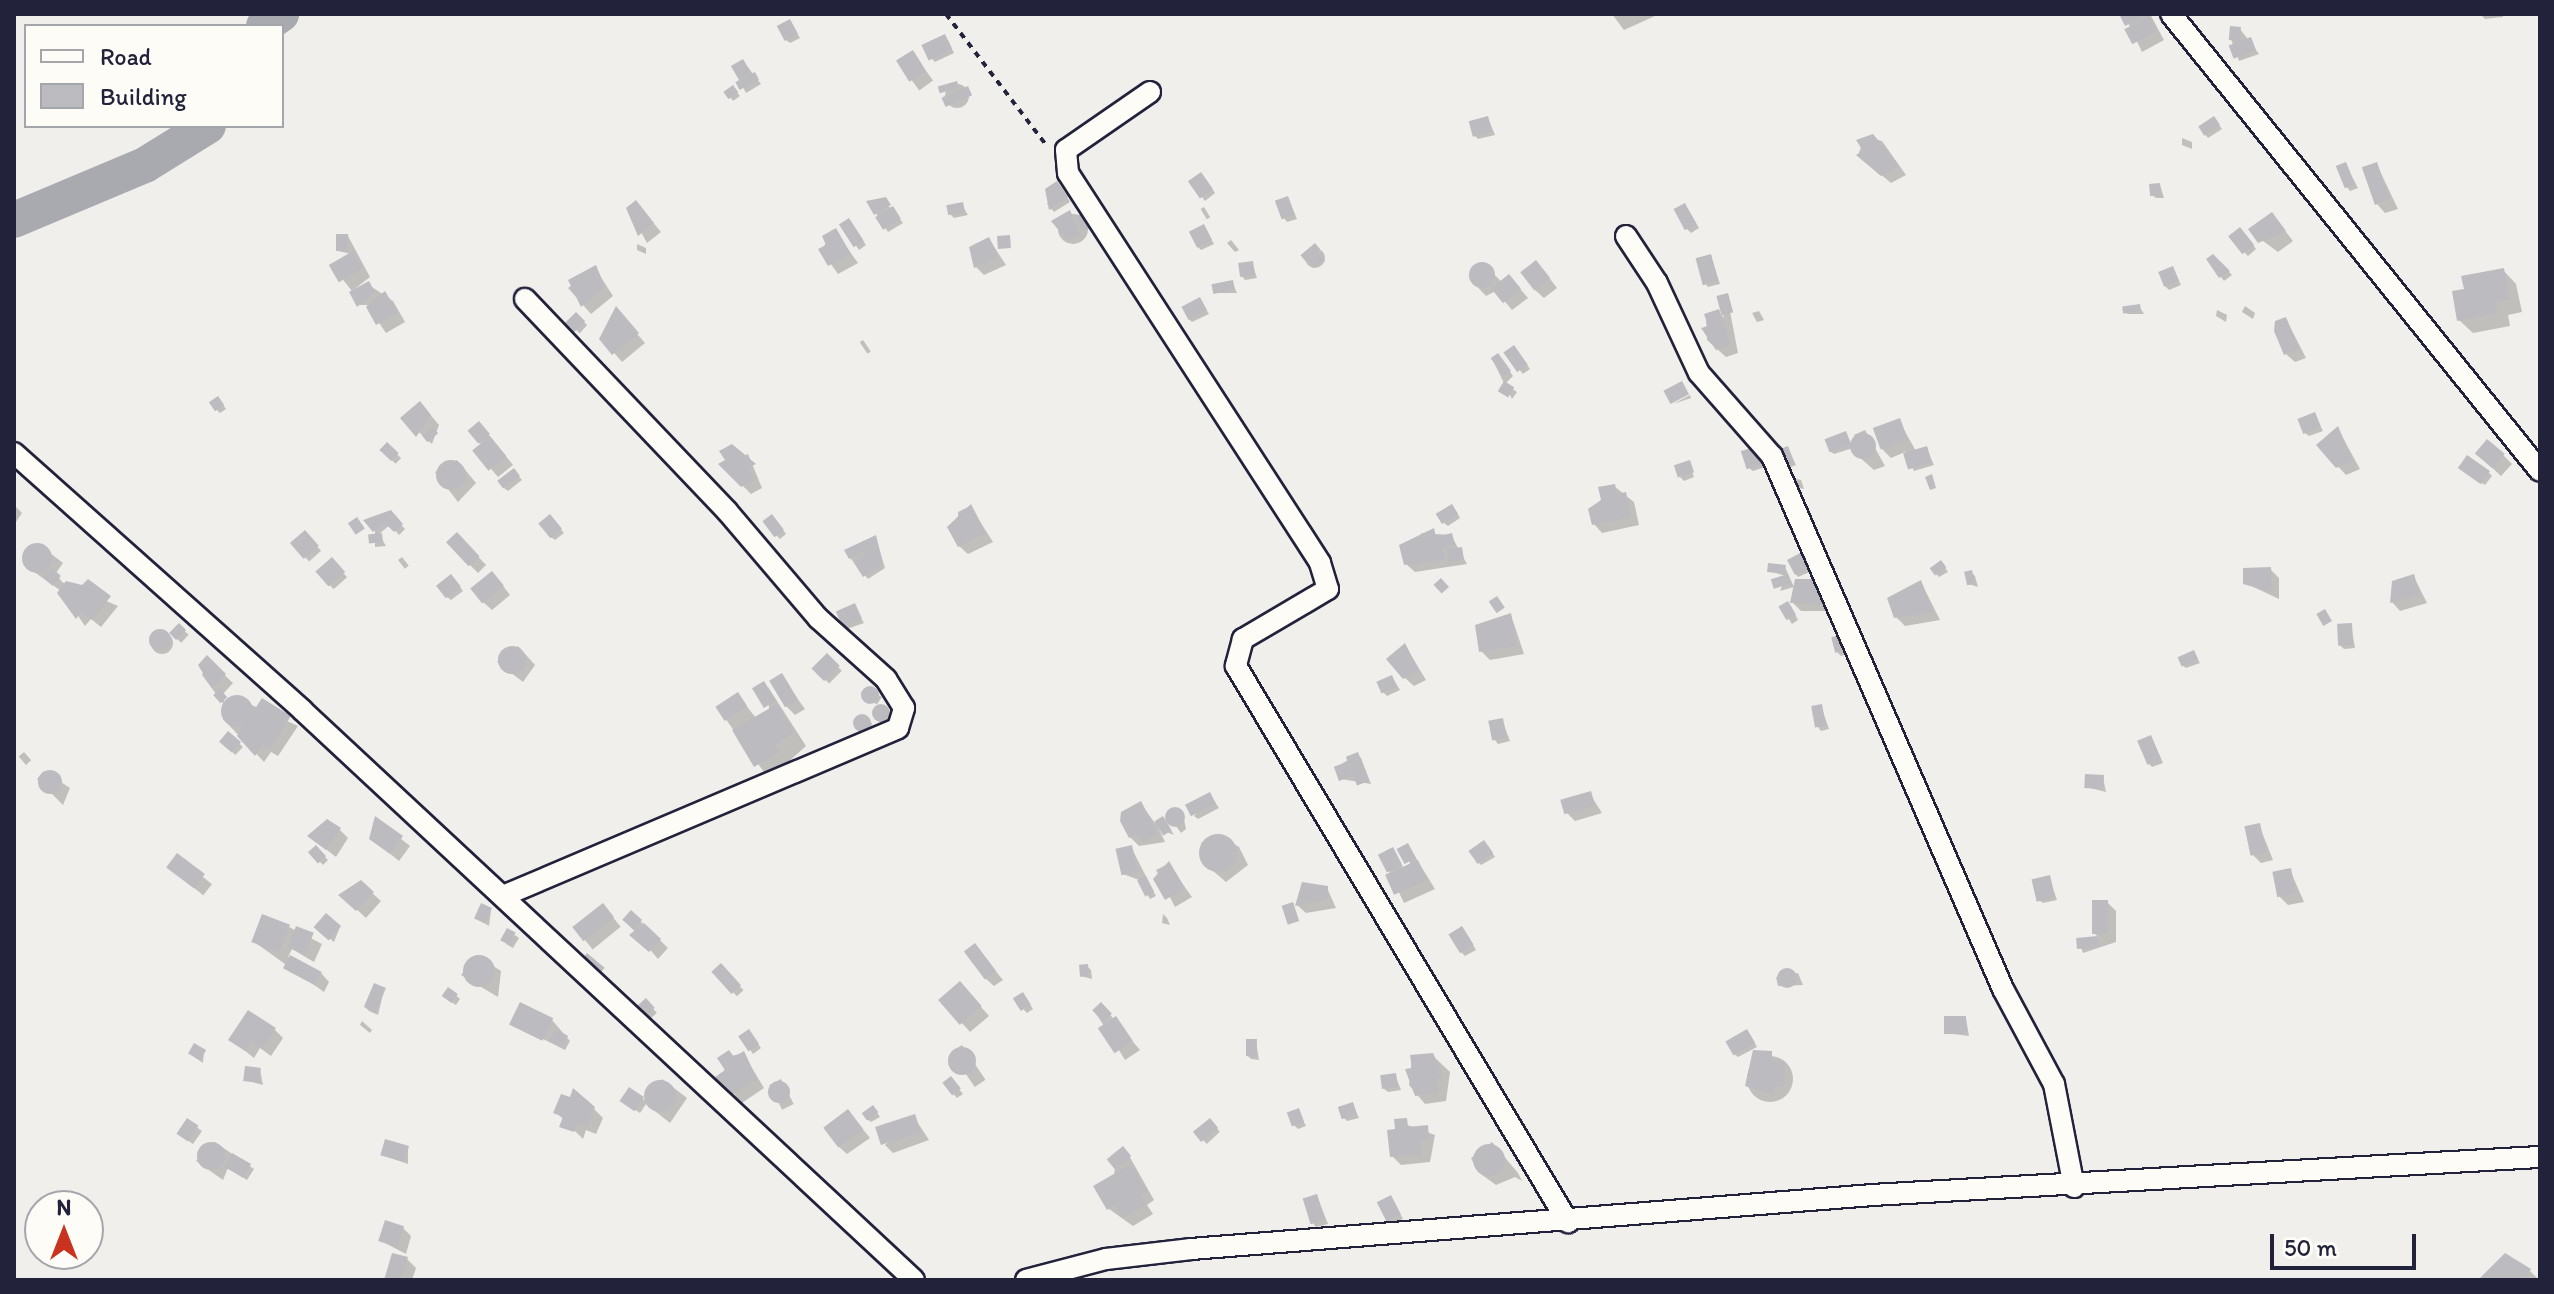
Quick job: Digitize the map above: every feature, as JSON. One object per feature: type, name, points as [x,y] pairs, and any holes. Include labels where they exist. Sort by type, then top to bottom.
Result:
[{"type":"street","points":[[2171,14],[2540,471]]},
{"type":"street","points":[[1150,92],[1066,150],[1068,173],[1320,563],[1328,589],[1243,639],[1236,666],[1568,1222]]},
{"type":"street","points":[[1626,236],[1699,373],[1772,456],[2003,989],[2054,1084],[2074,1187]]},
{"type":"street","points":[[503,896],[898,728],[904,708],[886,679],[818,618],[525,299]]},
{"type":"street","points":[[14,453],[503,896],[914,1280]]},
{"type":"street","points":[[1026,1280],[1146,1254],[1568,1222],[2540,1157]]},
{"type":"path","points":[[946,14],[1068,173]]},
{"type":"building","points":[[2119,14],[2151,14],[2125,26]]},
{"type":"building","points":[[2149,16],[2157,31],[2132,44],[2124,29]]},
{"type":"building","points":[[790,19],[798,34],[785,41],[777,26]]},
{"type":"building","points":[[2230,26],[2241,27],[2240,41],[2229,40]]},
{"type":"building","points":[[945,34],[952,49],[929,60],[921,45]]},
{"type":"building","points":[[2251,37],[2256,50],[2234,59],[2229,46]]},
{"type":"building","points":[[913,50],[926,71],[909,82],[896,61]]},
{"type":"building","points":[[743,59],[751,73],[739,80],[731,66]]},
{"type":"building","points":[[755,72],[759,80],[739,90],[735,82]]},
{"type":"building","points":[[957,81],[959,88],[940,93],[938,87]]},
{"type":"building","points":[[733,85],[738,92],[729,99],[723,92]]},
{"type":"building","points":[[968,86],[972,95],[946,107],[942,98]]},
{"type":"building","points":[[1488,116],[1492,131],[1473,137],[1469,121]]},
{"type":"building","points":[[2214,116],[2220,125],[2204,136],[2198,127]]},
{"type":"building","points":[[1873,134],[1899,166],[1881,176],[1856,155],[1863,151],[1856,140]]},
{"type":"building","points":[[2346,162],[2355,184],[2345,188],[2336,166]]},
{"type":"building","points":[[2377,162],[2390,200],[2375,205],[2362,167]]},
{"type":"building","points":[[1201,172],[1213,189],[1200,198],[1188,181]]},
{"type":"building","points":[[1057,181],[1068,197],[1049,210],[1045,189]]},
{"type":"building","points":[[2160,183],[2161,195],[2150,196],[2149,184]]},
{"type":"building","points":[[1288,196],[1295,215],[1282,220],[1275,201]]},
{"type":"building","points":[[886,197],[891,205],[874,215],[866,201]]},
{"type":"building","points":[[636,200],[654,223],[638,236],[626,208]]},
{"type":"building","points":[[963,202],[965,212],[948,215],[946,205]]},
{"type":"building","points":[[1685,203],[1696,224],[1685,230],[1674,209]]},
{"type":"building","points":[[893,206],[901,219],[883,230],[875,217]]},
{"type":"building","points":[[1070,210],[1080,234],[1067,240],[1051,221]]},
{"type":"building","points":[[2272,212],[2286,231],[2258,243],[2248,229]]},
{"type":"building","points":[[1085,213],[1090,228],[1081,231],[1076,216]]},
{"type":"building","points":[[849,218],[864,241],[854,247],[839,225]]},
{"type":"building","points":[[1204,224],[1212,240],[1197,248],[1189,232]]},
{"type":"building","points":[[2240,227],[2254,245],[2242,254],[2228,236]]},
{"type":"building","points":[[836,228],[851,254],[828,266],[818,249],[826,245],[822,236]]},
{"type":"building","points":[[336,234],[348,234],[348,251],[336,251]]},
{"type":"building","points":[[1010,235],[1011,248],[998,249],[997,236]]},
{"type":"building","points":[[989,237],[999,257],[974,268],[969,247]]},
{"type":"building","points":[[1315,243],[1320,249],[1306,261],[1300,255]]},
{"type":"building","points":[[353,251],[363,268],[339,282],[329,265]]},
{"type":"building","points":[[1320,253],[1325,261],[1313,268],[1308,260]]},
{"type":"building","points":[[1711,254],[1718,281],[1703,285],[1696,258]]},
{"type":"building","points":[[2213,254],[2230,271],[2219,278],[2206,259]]},
{"type":"building","points":[[1536,260],[1550,278],[1534,290],[1520,272]]},
{"type":"building","points":[[1253,261],[1255,275],[1240,277],[1238,263]]},
{"type":"building","points":[[1482,262],[1491,266],[1495,275],[1491,284],[1482,288],[1473,284],[1469,275],[1473,266]]},
{"type":"building","points":[[596,265],[605,287],[581,307],[568,280]]},
{"type":"building","points":[[2173,266],[2179,281],[2164,287],[2158,272]]},
{"type":"building","points":[[2504,268],[2509,300],[2495,302],[2498,313],[2457,321],[2452,291],[2464,289],[2461,276]]},
{"type":"building","points":[[1509,274],[1521,289],[1503,303],[1491,288]]},
{"type":"building","points":[[1233,280],[1235,290],[1213,294],[1211,284]]},
{"type":"building","points":[[369,281],[375,292],[357,307],[349,292]]},
{"type":"building","points":[[385,291],[398,313],[376,325],[366,307]]},
{"type":"building","points":[[1728,293],[1733,312],[1722,315],[1716,296]]},
{"type":"building","points":[[1200,297],[1207,310],[1189,320],[1181,307]]},
{"type":"building","points":[[2140,304],[2141,311],[2123,313],[2122,307]]},
{"type":"building","points":[[616,306],[639,333],[612,355],[599,339]]},
{"type":"building","points":[[1719,309],[1731,344],[1716,350],[1701,328],[1708,326],[1704,314]]},
{"type":"building","points":[[576,312],[585,321],[574,333],[565,323]]},
{"type":"building","points":[[2286,317],[2299,349],[2284,355],[2274,331],[2275,321]]},
{"type":"building","points":[[1514,345],[1528,365],[1517,372],[1503,352]]},
{"type":"building","points":[[1498,353],[1511,371],[1504,376],[1491,358]]},
{"type":"building","points":[[1504,381],[1514,387],[1508,397],[1498,391]]},
{"type":"building","points":[[1682,381],[1689,394],[1671,404],[1663,391]]},
{"type":"building","points":[[218,396],[224,405],[215,411],[209,402]]},
{"type":"building","points":[[420,401],[431,415],[416,437],[400,418]]},
{"type":"building","points":[[2315,412],[2321,427],[2303,434],[2297,419]]},
{"type":"building","points":[[1900,418],[1908,440],[1881,450],[1873,428]]},
{"type":"building","points":[[479,421],[490,434],[478,444],[468,431]]},
{"type":"building","points":[[2338,426],[2353,461],[2336,468],[2316,445]]},
{"type":"building","points":[[433,427],[438,433],[427,442],[422,436]]},
{"type":"building","points":[[1846,431],[1851,444],[1830,452],[1825,439]]},
{"type":"building","points":[[1863,433],[1872,437],[1876,446],[1872,455],[1863,459],[1854,455],[1850,446],[1854,437]]},
{"type":"building","points":[[490,436],[506,456],[488,471],[472,450]]},
{"type":"building","points":[[2487,439],[2505,454],[2492,468],[2475,454]]},
{"type":"building","points":[[387,442],[399,453],[391,461],[379,450]]},
{"type":"building","points":[[732,444],[756,464],[748,468],[755,479],[741,487],[718,464],[725,460],[719,451]]},
{"type":"building","points":[[1757,446],[1763,464],[1747,469],[1741,451]]},
{"type":"building","points":[[1788,446],[1794,462],[1781,467],[1775,451]]},
{"type":"building","points":[[1927,446],[1932,462],[1908,470],[1903,453]]},
{"type":"building","points":[[2467,455],[2490,471],[2481,484],[2458,468]]},
{"type":"building","points":[[451,460],[462,464],[466,475],[462,486],[451,490],[440,486],[436,475],[440,464]]},
{"type":"building","points":[[1690,460],[1694,472],[1678,478],[1674,465]]},
{"type":"building","points":[[514,468],[520,476],[503,489],[497,481]]},
{"type":"building","points":[[1932,474],[1936,488],[1930,490],[1925,477]]},
{"type":"building","points":[[1615,484],[1617,494],[1626,492],[1631,517],[1592,525],[1588,509],[1601,500],[1598,487]]},
{"type":"building","points":[[971,504],[986,533],[958,547],[947,527]]},
{"type":"building","points":[[1452,504],[1458,514],[1442,524],[1436,514]]},
{"type":"building","points":[[391,510],[403,524],[394,532],[385,523],[373,532],[363,520]]},
{"type":"building","points":[[550,514],[562,529],[550,538],[538,523]]},
{"type":"building","points":[[772,514],[784,530],[774,537],[762,521]]},
{"type":"building","points":[[357,517],[365,529],[356,535],[348,523]]},
{"type":"building","points":[[1434,528],[1436,537],[1452,533],[1455,545],[1442,548],[1445,560],[1404,565],[1399,545]]},
{"type":"building","points":[[305,530],[319,546],[304,559],[290,543]]},
{"type":"building","points":[[457,532],[480,556],[469,566],[446,542]]},
{"type":"building","points":[[382,533],[383,542],[369,543],[368,534]]},
{"type":"building","points":[[876,535],[883,564],[863,577],[854,563],[870,549],[849,559],[844,550]]},
{"type":"building","points":[[37,543],[48,547],[52,558],[48,569],[37,573],[26,569],[22,558],[26,547]]},
{"type":"building","points":[[1462,547],[1464,560],[1448,562],[1446,550]]},
{"type":"building","points":[[1802,552],[1810,567],[1795,575],[1787,560]]},
{"type":"building","points":[[332,557],[345,572],[329,587],[315,571]]},
{"type":"building","points":[[1941,560],[1946,567],[1935,576],[1930,568]]},
{"type":"building","points":[[1768,563],[1786,565],[1785,574],[1767,572]]},
{"type":"building","points":[[2271,567],[2272,592],[2243,584],[2243,568]]},
{"type":"building","points":[[52,568],[61,576],[52,586],[43,578]]},
{"type":"building","points":[[1972,570],[1975,584],[1967,585],[1964,572]]},
{"type":"building","points":[[492,571],[504,586],[482,603],[470,589]]},
{"type":"building","points":[[451,574],[461,587],[446,598],[436,586]]},
{"type":"building","points":[[1788,574],[1791,584],[1774,589],[1771,579]]},
{"type":"building","points":[[2414,574],[2420,595],[2390,603],[2392,581]]},
{"type":"building","points":[[1441,578],[1449,587],[1442,594],[1434,585]]},
{"type":"building","points":[[88,579],[111,596],[92,620],[81,612],[76,619],[57,593],[66,581],[82,585]]},
{"type":"building","points":[[1795,579],[1821,579],[1821,604],[1790,603]]},
{"type":"building","points":[[1921,580],[1933,612],[1894,618],[1887,598]]},
{"type":"building","points":[[1497,596],[1505,608],[1497,613],[1489,602]]},
{"type":"building","points":[[1788,601],[1796,615],[1786,620],[1778,606]]},
{"type":"building","points":[[855,603],[862,619],[843,627],[836,612]]},
{"type":"building","points":[[2325,609],[2332,621],[2323,626],[2316,614]]},
{"type":"building","points":[[1511,613],[1516,646],[1479,652],[1475,625]]},
{"type":"building","points":[[179,623],[186,630],[176,640],[169,633]]},
{"type":"building","points":[[2352,623],[2353,645],[2338,646],[2337,624]]},
{"type":"building","points":[[156,629],[164,629],[171,640],[164,651],[156,651],[149,644],[149,636]]},
{"type":"building","points":[[1840,635],[1844,651],[1835,653],[1831,637]]},
{"type":"building","points":[[1405,643],[1419,671],[1403,679],[1386,659]]},
{"type":"building","points":[[512,646],[522,650],[526,660],[522,670],[512,674],[502,670],[498,660],[502,650]]},
{"type":"building","points":[[2194,650],[2198,659],[2182,666],[2178,657]]},
{"type":"building","points":[[827,653],[840,666],[824,681],[811,669]]},
{"type":"building","points":[[207,655],[226,674],[212,688],[198,665]]},
{"type":"building","points":[[782,673],[798,700],[785,707],[769,681]]},
{"type":"building","points":[[1392,675],[1397,687],[1381,694],[1376,682]]},
{"type":"building","points":[[764,681],[776,701],[764,708],[752,688]]},
{"type":"building","points":[[870,686],[879,695],[870,704],[861,695]]},
{"type":"building","points":[[220,689],[227,697],[220,703],[213,695]]},
{"type":"building","points":[[738,692],[747,706],[725,721],[715,707]]},
{"type":"building","points":[[237,695],[248,700],[253,711],[248,722],[237,727],[226,722],[221,711],[226,700]]},
{"type":"building","points":[[262,698],[291,716],[269,749],[262,745],[255,756],[237,736]]},
{"type":"building","points":[[777,704],[794,732],[775,745],[780,752],[754,767],[732,730]]},
{"type":"building","points":[[877,704],[885,704],[890,713],[888,720],[877,722],[872,717],[872,709]]},
{"type":"building","points":[[1822,704],[1826,726],[1815,728],[1811,706]]},
{"type":"building","points":[[862,714],[871,723],[862,732],[853,723]]},
{"type":"building","points":[[1503,718],[1507,738],[1492,740],[1488,721]]},
{"type":"building","points":[[228,731],[241,742],[232,753],[219,742]]},
{"type":"building","points":[[2151,735],[2161,759],[2147,765],[2137,741]]},
{"type":"building","points":[[1358,752],[1369,781],[1357,786],[1346,757]]},
{"type":"building","points":[[1347,762],[1352,776],[1339,781],[1334,767]]},
{"type":"building","points":[[50,770],[59,773],[62,782],[59,791],[50,794],[41,791],[38,782],[41,773]]},
{"type":"building","points":[[2085,774],[2104,775],[2103,789],[2084,788]]},
{"type":"building","points":[[1591,791],[1595,805],[1564,814],[1560,800]]},
{"type":"building","points":[[1210,792],[1216,804],[1191,816],[1185,805]]},
{"type":"building","points":[[1141,801],[1158,834],[1142,842],[1137,834],[1129,838],[1120,821],[1121,812]]},
{"type":"building","points":[[1175,807],[1182,810],[1185,817],[1182,824],[1175,827],[1168,824],[1165,817],[1168,810]]},
{"type":"building","points":[[375,816],[403,836],[390,854],[369,839]]},
{"type":"building","points":[[1163,816],[1172,831],[1163,836],[1154,821]]},
{"type":"building","points":[[327,819],[341,828],[326,850],[307,836]]},
{"type":"building","points":[[2260,823],[2266,852],[2251,856],[2244,826]]},
{"type":"building","points":[[1218,834],[1231,840],[1237,853],[1231,866],[1218,872],[1205,866],[1199,853],[1205,840]]},
{"type":"building","points":[[1484,840],[1493,853],[1478,864],[1468,851]]},
{"type":"building","points":[[1408,843],[1416,858],[1405,864],[1397,849]]},
{"type":"building","points":[[316,845],[326,856],[318,864],[308,852]]},
{"type":"building","points":[[1132,845],[1138,871],[1122,875],[1115,849]]},
{"type":"building","points":[[1393,847],[1402,865],[1387,873],[1378,855]]},
{"type":"building","points":[[177,853],[205,874],[194,888],[166,867]]},
{"type":"building","points":[[1418,860],[1427,880],[1394,895],[1385,875]]},
{"type":"building","points":[[1169,861],[1185,888],[1165,900],[1153,879]]},
{"type":"building","points":[[2291,868],[2296,894],[2277,897],[2272,872]]},
{"type":"building","points":[[2050,875],[2055,897],[2037,902],[2031,879]]},
{"type":"building","points":[[1146,876],[1154,892],[1145,897],[1137,881]]},
{"type":"building","points":[[361,880],[374,892],[356,911],[338,895]]},
{"type":"building","points":[[1302,882],[1328,886],[1328,899],[1295,906]]},
{"type":"building","points":[[2092,900],[2108,900],[2108,934],[2092,934]]},
{"type":"building","points":[[1293,902],[1299,921],[1288,925],[1282,906]]},
{"type":"building","points":[[481,903],[492,908],[485,923],[474,919]]},
{"type":"building","points":[[603,903],[614,917],[583,941],[572,927]]},
{"type":"building","points":[[631,910],[642,920],[633,930],[622,920]]},
{"type":"building","points":[[326,913],[341,926],[329,940],[314,927]]},
{"type":"building","points":[[262,914],[290,925],[279,953],[251,942]]},
{"type":"building","points":[[644,923],[661,939],[649,952],[629,935]]},
{"type":"building","points":[[296,926],[314,933],[305,954],[288,947]]},
{"type":"building","points":[[1462,926],[1474,945],[1460,953],[1448,934]]},
{"type":"building","points":[[507,928],[516,933],[509,945],[500,940]]},
{"type":"building","points":[[2098,936],[2099,947],[2077,949],[2076,938]]},
{"type":"building","points":[[975,943],[996,971],[985,979],[964,951]]},
{"type":"building","points":[[587,953],[605,968],[598,975],[581,961]]},
{"type":"building","points":[[290,955],[322,972],[315,985],[283,968]]},
{"type":"building","points":[[479,955],[490,960],[495,971],[490,982],[479,987],[468,982],[463,971],[468,960]]},
{"type":"building","points":[[721,963],[741,985],[731,994],[711,972]]},
{"type":"building","points":[[1088,964],[1089,976],[1080,977],[1079,965]]},
{"type":"building","points":[[1787,968],[1794,971],[1797,978],[1794,985],[1787,988],[1780,985],[1777,978],[1780,971]]},
{"type":"building","points":[[960,981],[982,1006],[960,1025],[938,1000]]},
{"type":"building","points":[[374,983],[386,988],[376,1012],[364,1007]]},
{"type":"building","points":[[448,987],[458,994],[452,1003],[442,996]]},
{"type":"building","points":[[1023,992],[1031,1005],[1021,1011],[1013,998]]},
{"type":"building","points":[[646,998],[655,1008],[644,1018],[635,1008]]},
{"type":"building","points":[[520,1002],[553,1018],[542,1041],[509,1024]]},
{"type":"building","points":[[1101,1002],[1112,1014],[1103,1022],[1092,1010]]},
{"type":"building","points":[[248,1010],[276,1028],[262,1049],[251,1041],[245,1051],[228,1040]]},
{"type":"building","points":[[1116,1016],[1133,1041],[1115,1053],[1098,1028]]},
{"type":"building","points":[[1944,1016],[1966,1016],[1966,1034],[1944,1034]]},
{"type":"building","points":[[556,1029],[568,1036],[562,1047],[550,1040]]},
{"type":"building","points":[[749,1029],[759,1044],[748,1051],[738,1036]]},
{"type":"building","points":[[1747,1029],[1755,1043],[1733,1055],[1725,1042]]},
{"type":"building","points":[[1246,1039],[1257,1039],[1256,1057],[1246,1056]]},
{"type":"building","points":[[194,1043],[206,1050],[200,1060],[188,1053]]},
{"type":"building","points":[[962,1047],[972,1051],[976,1061],[972,1071],[962,1075],[952,1071],[948,1061],[952,1051]]},
{"type":"building","points":[[729,1050],[734,1057],[744,1051],[757,1079],[729,1097],[715,1077],[725,1070],[717,1058]]},
{"type":"building","points":[[1753,1050],[1772,1051],[1772,1061],[1785,1061],[1784,1087],[1774,1087],[1774,1095],[1745,1086]]},
{"type":"building","points":[[1433,1053],[1444,1078],[1436,1079],[1438,1093],[1415,1096],[1405,1069],[1412,1068],[1410,1055]]},
{"type":"building","points":[[245,1066],[261,1068],[259,1083],[243,1081]]},
{"type":"building","points":[[1396,1073],[1398,1087],[1382,1089],[1380,1075]]},
{"type":"building","points":[[951,1076],[961,1089],[952,1095],[942,1083]]},
{"type":"building","points":[[660,1080],[671,1085],[676,1096],[671,1107],[660,1112],[649,1107],[644,1096],[649,1085]]},
{"type":"building","points":[[775,1081],[783,1081],[790,1092],[783,1103],[775,1103],[768,1096],[768,1088]]},
{"type":"building","points":[[629,1087],[644,1097],[634,1111],[619,1101]]},
{"type":"building","points":[[573,1088],[595,1107],[587,1127],[578,1123],[574,1132],[559,1127],[563,1117],[553,1113],[561,1094],[570,1097]]},
{"type":"building","points":[[1353,1102],[1357,1114],[1342,1119],[1338,1107]]},
{"type":"building","points":[[873,1105],[878,1112],[867,1121],[862,1113]]},
{"type":"building","points":[[1299,1108],[1304,1122],[1292,1127],[1287,1112]]},
{"type":"building","points":[[848,1109],[863,1129],[838,1148],[823,1128]]},
{"type":"building","points":[[915,1114],[921,1132],[881,1145],[875,1127]]},
{"type":"building","points":[[187,1118],[199,1126],[188,1142],[176,1134]]},
{"type":"building","points":[[1210,1118],[1218,1128],[1201,1142],[1193,1132]]},
{"type":"building","points":[[1407,1118],[1408,1127],[1428,1125],[1429,1139],[1420,1140],[1422,1154],[1390,1157],[1387,1130],[1395,1129],[1394,1119]]},
{"type":"building","points":[[385,1139],[409,1146],[404,1162],[380,1155]]},
{"type":"building","points":[[211,1142],[221,1146],[225,1156],[221,1166],[211,1170],[201,1166],[197,1156],[201,1146]]},
{"type":"building","points":[[1489,1144],[1501,1148],[1505,1160],[1501,1172],[1489,1176],[1477,1172],[1473,1160],[1477,1148]]},
{"type":"building","points":[[1123,1146],[1131,1156],[1115,1169],[1107,1159]]},
{"type":"building","points":[[232,1153],[251,1164],[243,1178],[224,1167]]},
{"type":"building","points":[[1131,1164],[1147,1191],[1140,1196],[1146,1205],[1123,1218],[1115,1205],[1107,1210],[1093,1186]]},
{"type":"building","points":[[1317,1194],[1325,1220],[1311,1224],[1303,1198]]},
{"type":"building","points":[[1391,1195],[1401,1215],[1387,1222],[1377,1202]]},
{"type":"building","points":[[385,1220],[404,1226],[397,1247],[378,1241]]},
{"type":"building","points":[[392,1253],[408,1257],[401,1280],[384,1280]]},
{"type":"building","points":[[2505,1253],[2531,1269],[2525,1280],[2478,1280]]},
{"type":"waterway","points":[[267,24],[281,14]]},
{"type":"waterway","points":[[14,220],[145,165],[205,128]]}]
